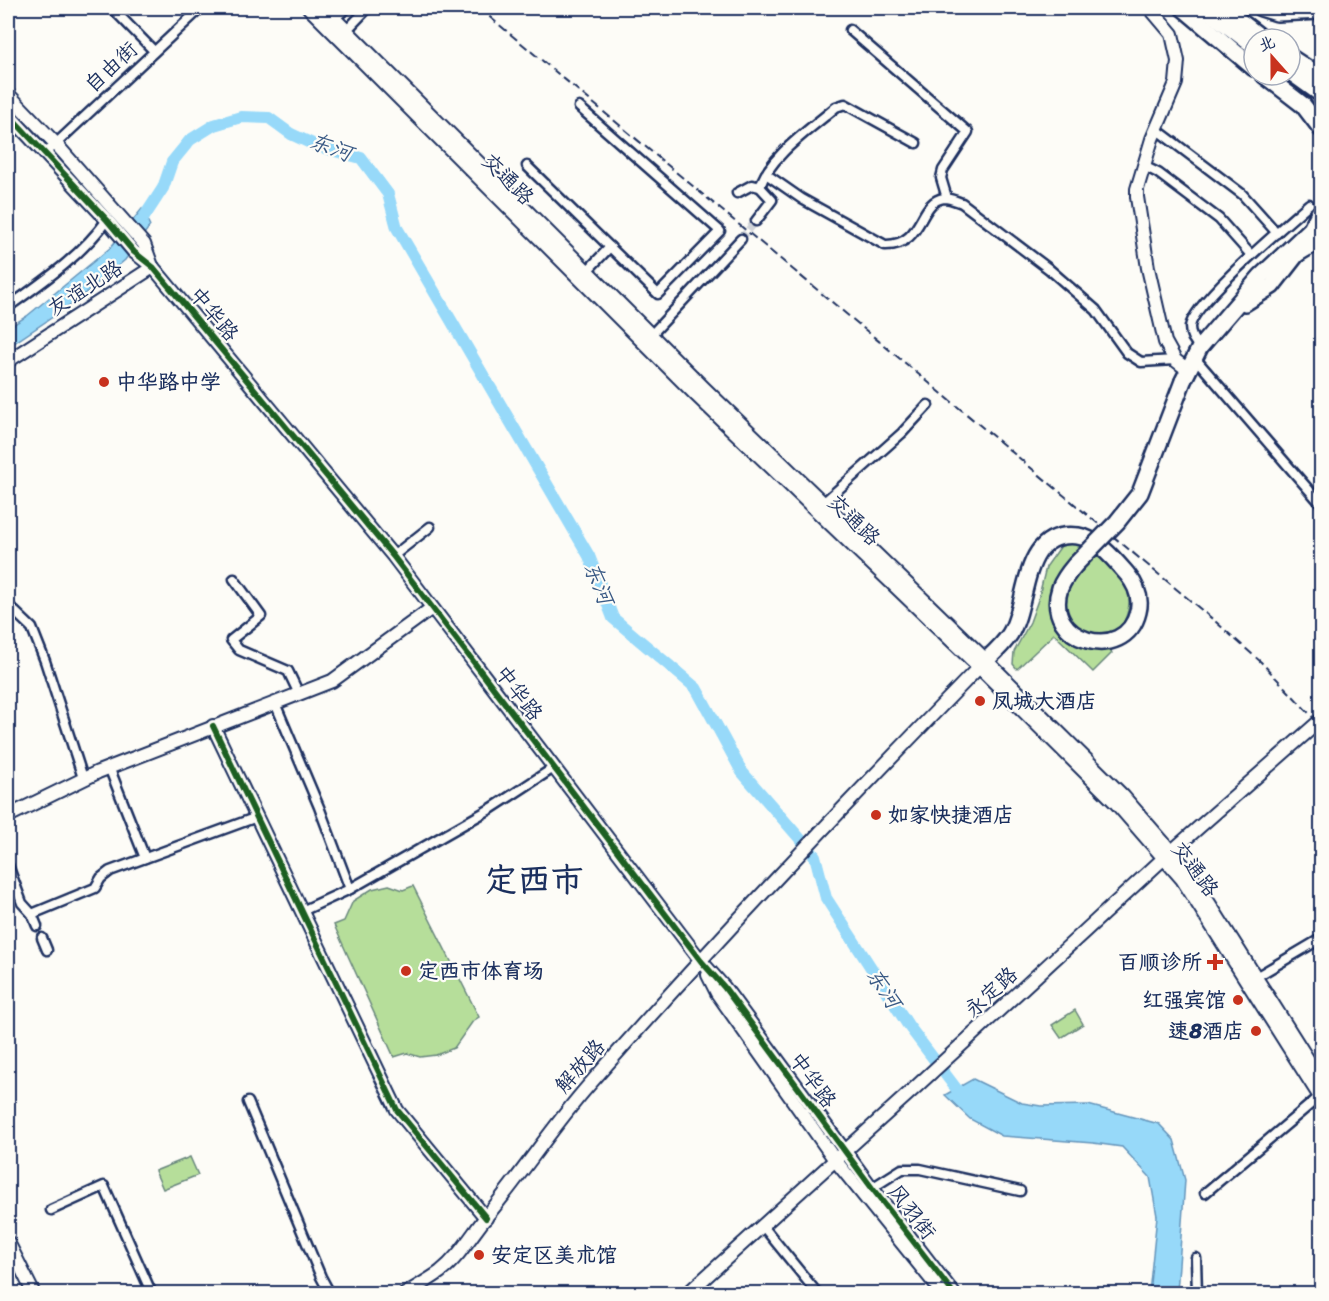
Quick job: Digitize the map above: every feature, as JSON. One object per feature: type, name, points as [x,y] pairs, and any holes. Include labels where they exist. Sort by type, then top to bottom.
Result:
[{"type":"highway","points":[[1183,8],[1242,58]]},
{"type":"highway","points":[[1204,8],[1242,37]]},
{"type":"highway","points":[[1223,8],[1248,27]]},
{"type":"highway","points":[[1261,8],[1277,13],[1322,11]]},
{"type":"highway","points":[[1302,65],[1322,78]]},
{"type":"highway","points":[[1302,81],[1322,95]]},
{"type":"highway","points":[[1280,87],[1303,105],[1322,130]]},
{"type":"highway","points":[[1315,206],[1319,229]]},
{"type":"highway","points":[[982,664],[1010,634],[1033,560],[1046,545],[1065,536],[1079,536],[1092,541],[1110,555],[1136,585],[1140,607],[1131,627],[1123,635],[1098,642],[1085,640],[1074,634],[1059,613],[1060,587],[1075,565],[1117,522],[1140,493],[1191,364],[1232,311],[1297,254],[1319,229]]},
{"type":"highway","points":[[1267,281],[1319,229]]},
{"type":"main road","name":"交通路","points":[[309,8],[330,21],[696,395],[1123,796],[1168,855],[1320,1098]]},
{"type":"main road","name":"交通路","points":[[324,8],[330,21]]},
{"type":"main road","points":[[1150,8],[1172,34],[1178,61],[1176,83],[1156,129],[1137,189],[1141,231],[1165,342],[1175,360],[1191,364]]},
{"type":"main road","name":"交通路","points":[[343,34],[823,503],[982,664]]},
{"type":"main road","name":"中华路","points":[[8,94],[56,144],[112,219]]},
{"type":"main road","name":"中华路","points":[[8,114],[139,248],[393,556],[701,961],[724,987],[845,1151]]},
{"type":"main road","name":"友谊北路","points":[[8,361],[153,267]]},
{"type":"main road","points":[[8,816],[109,767],[299,694],[342,675],[432,608]]},
{"type":"main road","name":"解放路","points":[[405,1293],[439,1272],[466,1247],[486,1218],[504,1198],[560,1118],[788,865],[982,664]]},
{"type":"main road","name":"永定路","points":[[687,1293],[1168,855],[1322,719]]},
{"type":"main road","points":[[213,726],[397,1110],[486,1218]]},
{"type":"main road","name":"交通路","points":[[1168,855],[1190,873],[1322,1082]]},
{"type":"main road","name":"中华路","points":[[701,961],[717,993],[835,1160]]},
{"type":"main road","name":"风羽街","points":[[845,1151],[954,1293]]},
{"type":"main road","name":"风羽街","points":[[835,1160],[943,1293]]},
{"type":"main road","points":[[8,1242],[34,1293]]},
{"type":"street","points":[[112,8],[154,51]]},
{"type":"street","name":"自由街","points":[[46,153],[201,8]]},
{"type":"street","points":[[330,21],[347,8]]},
{"type":"street","points":[[343,34],[368,8]]},
{"type":"street","points":[[850,30],[968,132],[943,170],[941,178],[947,198]]},
{"type":"street","points":[[760,187],[766,174],[782,154],[836,107],[845,104],[916,143]]},
{"type":"street","points":[[527,166],[658,294],[720,231],[579,107]]},
{"type":"street","points":[[1156,129],[1242,194],[1277,232]]},
{"type":"street","points":[[1144,165],[1158,172],[1219,219],[1251,255]]},
{"type":"street","points":[[766,174],[802,200],[885,245],[897,245],[912,236],[921,219],[936,200],[947,198],[962,203],[1049,269],[1096,310],[1127,353],[1142,362],[1175,360]]},
{"type":"street","points":[[737,193],[752,184],[760,187],[772,200],[756,221]]},
{"type":"street","points":[[1315,206],[1277,232],[1251,255],[1196,311],[1190,326],[1194,342],[1191,364],[1322,505]]},
{"type":"street","points":[[8,307],[50,278],[93,240],[112,219]]},
{"type":"street","points":[[651,335],[741,239]]},
{"type":"street","points":[[587,271],[610,247]]},
{"type":"street","points":[[823,503],[902,433],[928,405]]},
{"type":"street","points":[[393,556],[430,527]]},
{"type":"street","points":[[234,579],[261,616],[231,640],[239,650],[288,671],[299,694]]},
{"type":"street","points":[[8,605],[32,628],[83,778]]},
{"type":"street","points":[[275,703],[319,807],[350,889]]},
{"type":"street","points":[[109,767],[145,858]]},
{"type":"street","points":[[302,911],[350,889],[492,808],[555,767]]},
{"type":"street","points":[[32,914],[95,888],[110,870],[257,817]]},
{"type":"street","points":[[8,865],[22,903],[32,914],[37,926]]},
{"type":"street","points":[[42,938],[47,950]]},
{"type":"street","points":[[1256,977],[1322,938]]},
{"type":"street","points":[[1205,1193],[1320,1098]]},
{"type":"street","points":[[248,1102],[328,1290]]},
{"type":"street","points":[[872,1188],[902,1169],[920,1169],[1020,1191]]},
{"type":"street","points":[[51,1210],[104,1186],[152,1293]]},
{"type":"street","points":[[762,1225],[818,1293]]},
{"type":"street","points":[[1196,1258],[1197,1293]]},
{"type":"green space","points":[[1080,545],[1100,555],[1117,571],[1128,591],[1129,602],[1125,621],[1109,650],[1112,653],[1093,672],[1054,634],[1017,669],[1013,664],[1014,652],[1030,622],[1046,567],[1061,546]]},
{"type":"green space","name":"定西市体育场","points":[[389,885],[403,890],[413,886],[479,1017],[473,1021],[454,1048],[436,1055],[420,1057],[407,1053],[394,1057],[334,925],[344,921],[353,901],[372,889]]},
{"type":"green space","points":[[1075,1010],[1083,1024],[1061,1038],[1052,1025]]},
{"type":"green space","points":[[190,1157],[198,1175],[163,1189],[155,1171]]},
{"type":"water","points":[[142,209],[150,226],[125,260],[75,302],[8,347],[8,328],[27,316],[110,248]]},
{"type":"water","points":[[973,1079],[1022,1103],[1041,1106],[1088,1105],[1159,1124],[1174,1140],[1185,1180],[1177,1293],[1149,1293],[1157,1216],[1150,1177],[1122,1147],[1002,1136],[970,1119],[945,1095]]},
{"type":"waterway","name":"东河","points":[[137,228],[163,188],[172,162],[190,140],[214,125],[241,117],[269,118],[291,134],[317,146],[361,158],[388,194],[397,228],[589,556],[613,618],[696,688],[742,772],[815,856],[826,898],[908,1025],[958,1091],[971,1095]]},
{"type":"tunnel","points":[[741,239],[756,221]]},
{"type":"railway","points":[[479,8],[1216,622],[1261,662],[1322,727]]},
{"type":"cycle path","points":[[8,114],[134,252],[153,267],[393,556],[701,961],[724,987],[872,1188],[954,1294]]},
{"type":"cycle path","points":[[213,726],[397,1110],[486,1218]]},
{"type":"place","name":"中华路中学","points":[[104,382]]},
{"type":"place","name":"凤城大酒店","points":[[980,701]]},
{"type":"place","name":"如家快捷酒店","points":[[876,815]]},
{"type":"place","name":"百顺诊所","points":[[1215,962]]},
{"type":"place","name":"定西市体育场","points":[[406,971]]},
{"type":"place","name":"红强宾馆","points":[[1238,1000]]},
{"type":"place","name":"速8酒店","points":[[1256,1031]]},
{"type":"place","name":"安定区美术馆","points":[[479,1255]]},
{"type":"district","name":"定西市","points":[[534,880]]}]
